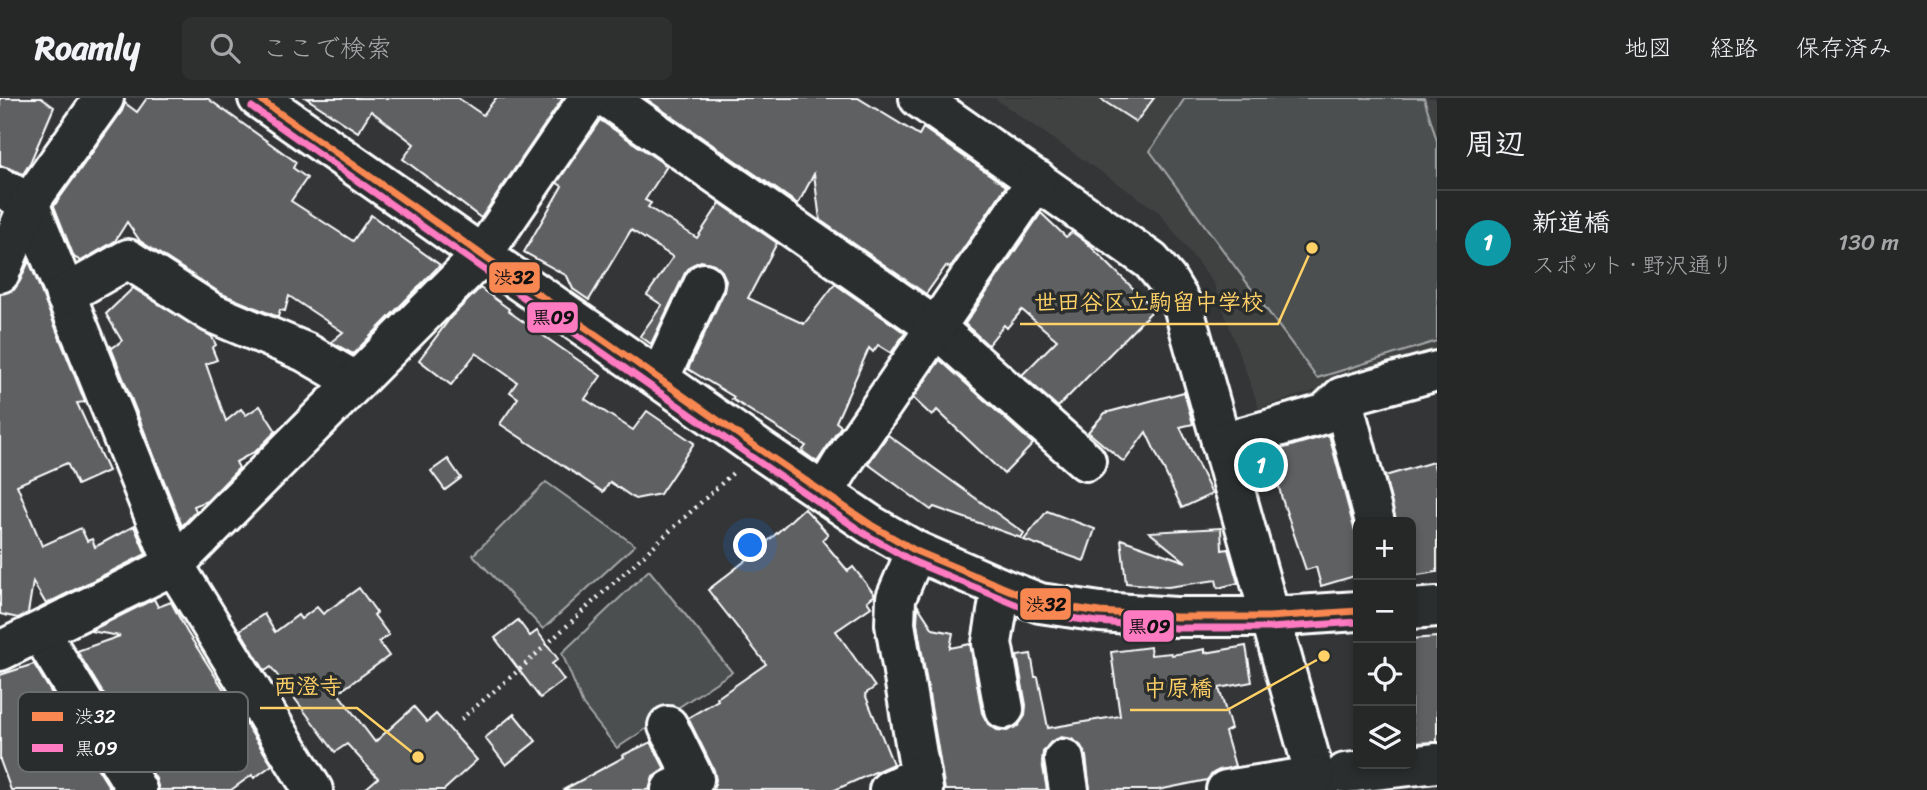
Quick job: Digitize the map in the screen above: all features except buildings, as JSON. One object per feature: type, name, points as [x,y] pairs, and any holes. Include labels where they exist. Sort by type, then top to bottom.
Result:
[{"type":"street","points":[[0,273],[14,195],[104,98]]},
{"type":"street","points":[[257,98],[824,493],[916,551],[1000,589],[1041,603],[1100,612],[1176,617],[1269,617],[1353,611]]},
{"type":"street","points":[[0,650],[174,565],[482,255],[589,98]]},
{"type":"street","points":[[607,98],[935,327],[1086,461]]},
{"type":"street","points":[[919,98],[1151,261],[1183,306],[1269,617],[1326,779]]},
{"type":"street","points":[[824,493],[1037,180]]},
{"type":"street","points":[[14,195],[65,295],[174,565],[313,790]]},
{"type":"street","points":[[65,295],[128,259],[212,313],[305,352],[355,381]]},
{"type":"street","points":[[660,377],[704,283]]},
{"type":"street","points":[[1221,443],[1324,414],[1342,397],[1437,371]]},
{"type":"street","points":[[1342,397],[1374,517]]},
{"type":"street","points":[[911,785],[895,624],[897,598],[916,551]]},
{"type":"street","points":[[1000,589],[992,643],[1004,709]]},
{"type":"street","points":[[1416,609],[1437,607]]},
{"type":"street","points":[[40,632],[77,692]]},
{"type":"street","points":[[668,726],[694,779],[673,789]]},
{"type":"street","points":[[1226,790],[1437,763]]},
{"type":"street","points":[[126,772],[137,790]]},
{"type":"path","points":[[461,719],[741,466]]},
{"type":"shaded area","points":[[994,98],[1435,98],[1437,353],[1259,408],[1214,284],[1159,212]]},
{"type":"shaded area","points":[[1185,98],[1424,98],[1437,141],[1437,341],[1317,378],[1150,151]]},
{"type":"shaded area","points":[[546,482],[635,545],[543,629],[473,555]]},
{"type":"shaded area","points":[[649,570],[732,672],[617,748],[583,705],[562,653]]},
{"type":"transit line","name":"渋32","points":[[258,98],[762,451],[871,525],[916,551],[1040,603],[1100,612],[1176,617],[1269,617],[1353,611]]},
{"type":"transit line","name":"黒09","points":[[252,107],[756,460],[865,534],[912,561],[1036,613],[1098,622],[1176,628],[1269,628],[1353,622]]},
{"type":"place","name":"世田谷区立駒留中学校","points":[[1312,248]]},
{"type":"place","name":"新道橋","points":[[1261,465]]},
{"type":"place","name":"中原橋","points":[[1324,656]]},
{"type":"place","name":"西澄寺","points":[[418,757]]}]
